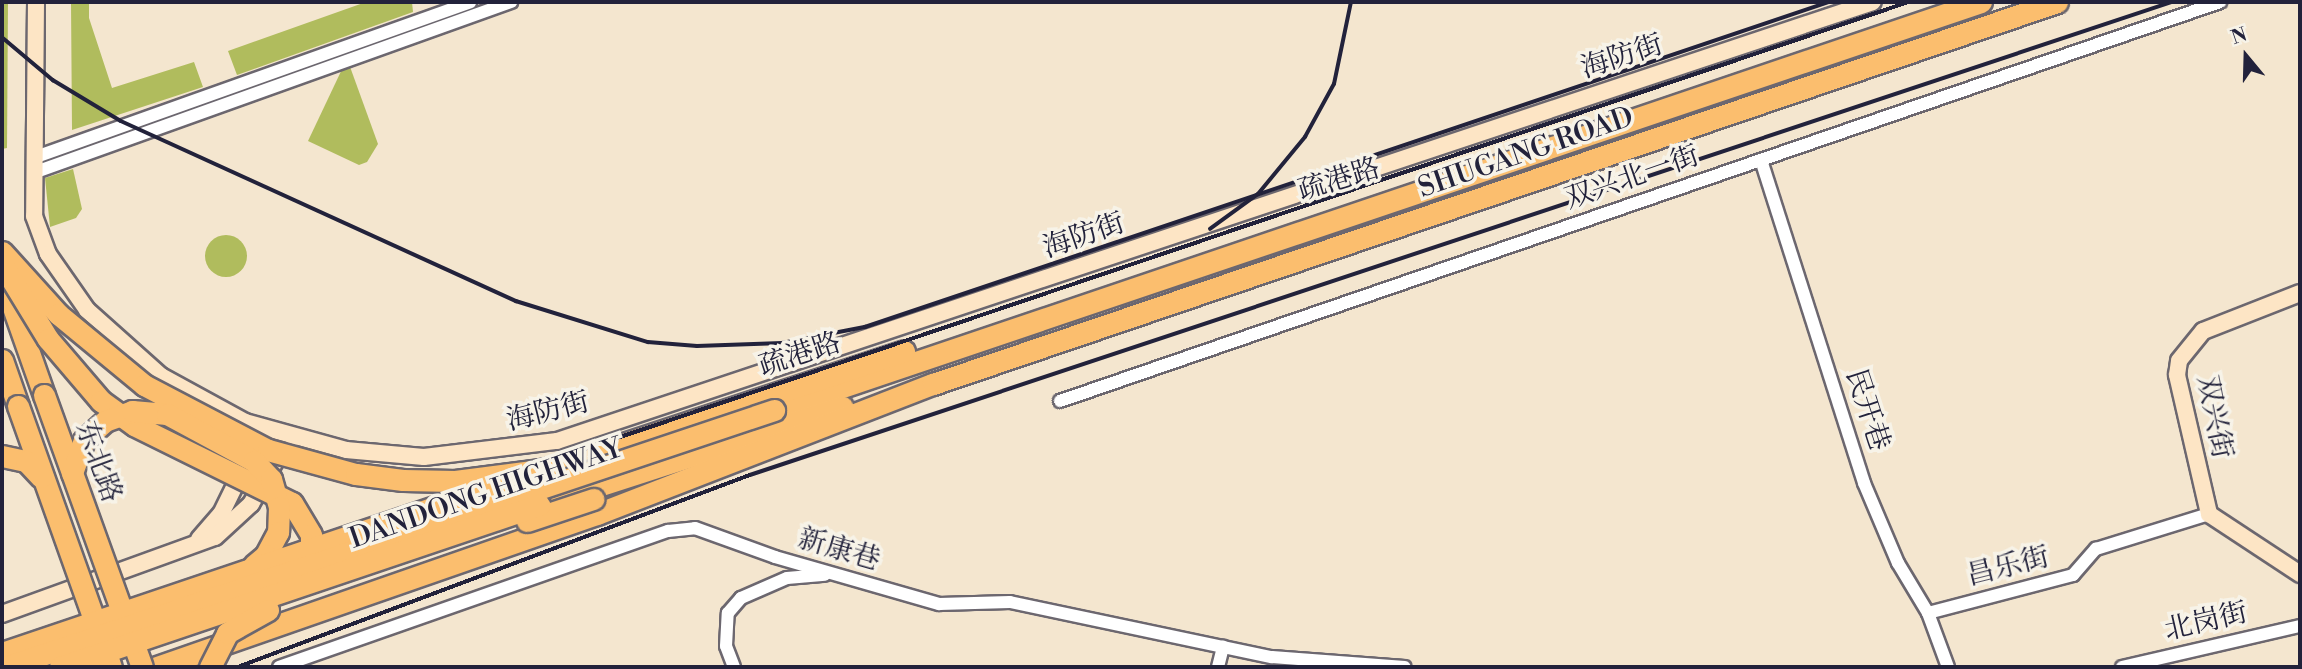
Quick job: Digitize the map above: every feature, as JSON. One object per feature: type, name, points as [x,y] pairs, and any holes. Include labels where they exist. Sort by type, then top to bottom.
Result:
[{"type":"highway","name":"SHUGANG ROAD","points":[[1461,178],[1981,2]]},
{"type":"highway","name":"SHUGANG ROAD","points":[[933,384],[2057,2]]},
{"type":"highway","name":"疏港路","points":[[548,469],[772,402],[1461,178]]},
{"type":"highway","name":"DANDONG HIGHWAY","points":[[2,252],[58,314],[144,385],[268,450],[356,474],[403,480],[466,481],[548,469]]},
{"type":"highway","points":[[2,262],[47,340],[101,401],[134,425],[280,495],[301,512],[311,535],[312,557],[304,574],[282,592]]},
{"type":"highway","name":"东北路","points":[[2,276],[142,667]]},
{"type":"highway","name":"东北路","points":[[2,360],[111,667]]},
{"type":"highway","points":[[157,667],[595,507],[701,461],[785,443],[933,384]]},
{"type":"highway","name":"DANDONG HIGHWAY","points":[[61,667],[779,424],[933,384]]},
{"type":"highway","points":[[6,667],[772,402]]},
{"type":"highway","points":[[72,473],[78,451],[93,430],[117,415],[142,410],[167,414],[254,461],[271,480],[280,519],[266,555],[243,572]]},
{"type":"highway","points":[[2,456],[26,461],[45,482]]},
{"type":"highway","points":[[2,653],[548,469]]},
{"type":"highway","points":[[210,667],[227,633],[264,611],[595,507]]},
{"type":"street","name":"海防街","points":[[36,2],[33,166],[40,236],[64,283],[87,310],[161,376],[245,422],[303,439],[400,457],[464,456],[557,442],[1873,2]]},
{"type":"street","points":[[33,166],[470,2]]},
{"type":"street","points":[[33,166],[510,2]]},
{"type":"street","name":"双兴北一街","points":[[1060,401],[2220,2]]},
{"type":"street","name":"民开巷","points":[[1761,160],[1864,484],[1898,563],[1928,613],[1948,667]]},
{"type":"street","points":[[2,252],[152,667]]},
{"type":"street","name":"双兴街","points":[[2209,514],[2178,393],[2179,361],[2203,331],[2225,319],[2300,293]]},
{"type":"street","points":[[186,549],[221,514],[251,452],[245,422]]},
{"type":"street","points":[[2,614],[186,549],[228,528],[251,504],[277,458],[303,439]]},
{"type":"street","points":[[44,503],[102,667]]},
{"type":"street","points":[[2209,514],[2300,574]]},
{"type":"street","name":"昌乐街","points":[[1928,613],[2073,575],[2096,549],[2209,514]]},
{"type":"street","name":"新康巷","points":[[279,667],[682,528],[710,531],[775,557],[939,604],[1010,602],[1272,657],[1405,667]]},
{"type":"street","points":[[734,667],[726,646],[728,613],[771,578],[777,567],[775,557]]},
{"type":"street","points":[[758,587],[787,578],[835,575]]},
{"type":"street","name":"北岗街","points":[[2122,667],[2300,626]]},
{"type":"street","points":[[1218,667],[1223,647]]},
{"type":"green space","points":[[2,2],[8,2],[7,148],[2,149]]},
{"type":"green space","points":[[71,2],[89,2],[89,18],[112,88],[194,62],[203,87],[72,130]]},
{"type":"green space","points":[[366,2],[412,2],[413,12],[237,75],[228,51]]},
{"type":"green space","points":[[349,64],[378,144],[367,162],[359,165],[308,141],[344,65]]},
{"type":"green space","points":[[73,169],[82,209],[76,218],[50,227],[45,178]]},
{"type":"green space","points":[[226,235],[241,241],[247,256],[241,271],[226,277],[211,271],[205,256],[211,241]]},
{"type":"railway","points":[[1210,229],[1258,194],[1305,137],[1334,84],[1351,2]]},
{"type":"railway","points":[[2,37],[53,80],[121,121],[516,301],[648,342],[697,346],[782,343],[865,327],[1829,2]]},
{"type":"railway","points":[[27,263],[69,316],[120,367],[178,410],[232,440],[267,453],[370,472],[449,474],[503,469],[585,449],[1909,2]]},
{"type":"railway","points":[[238,667],[750,475],[2172,2]]}]
